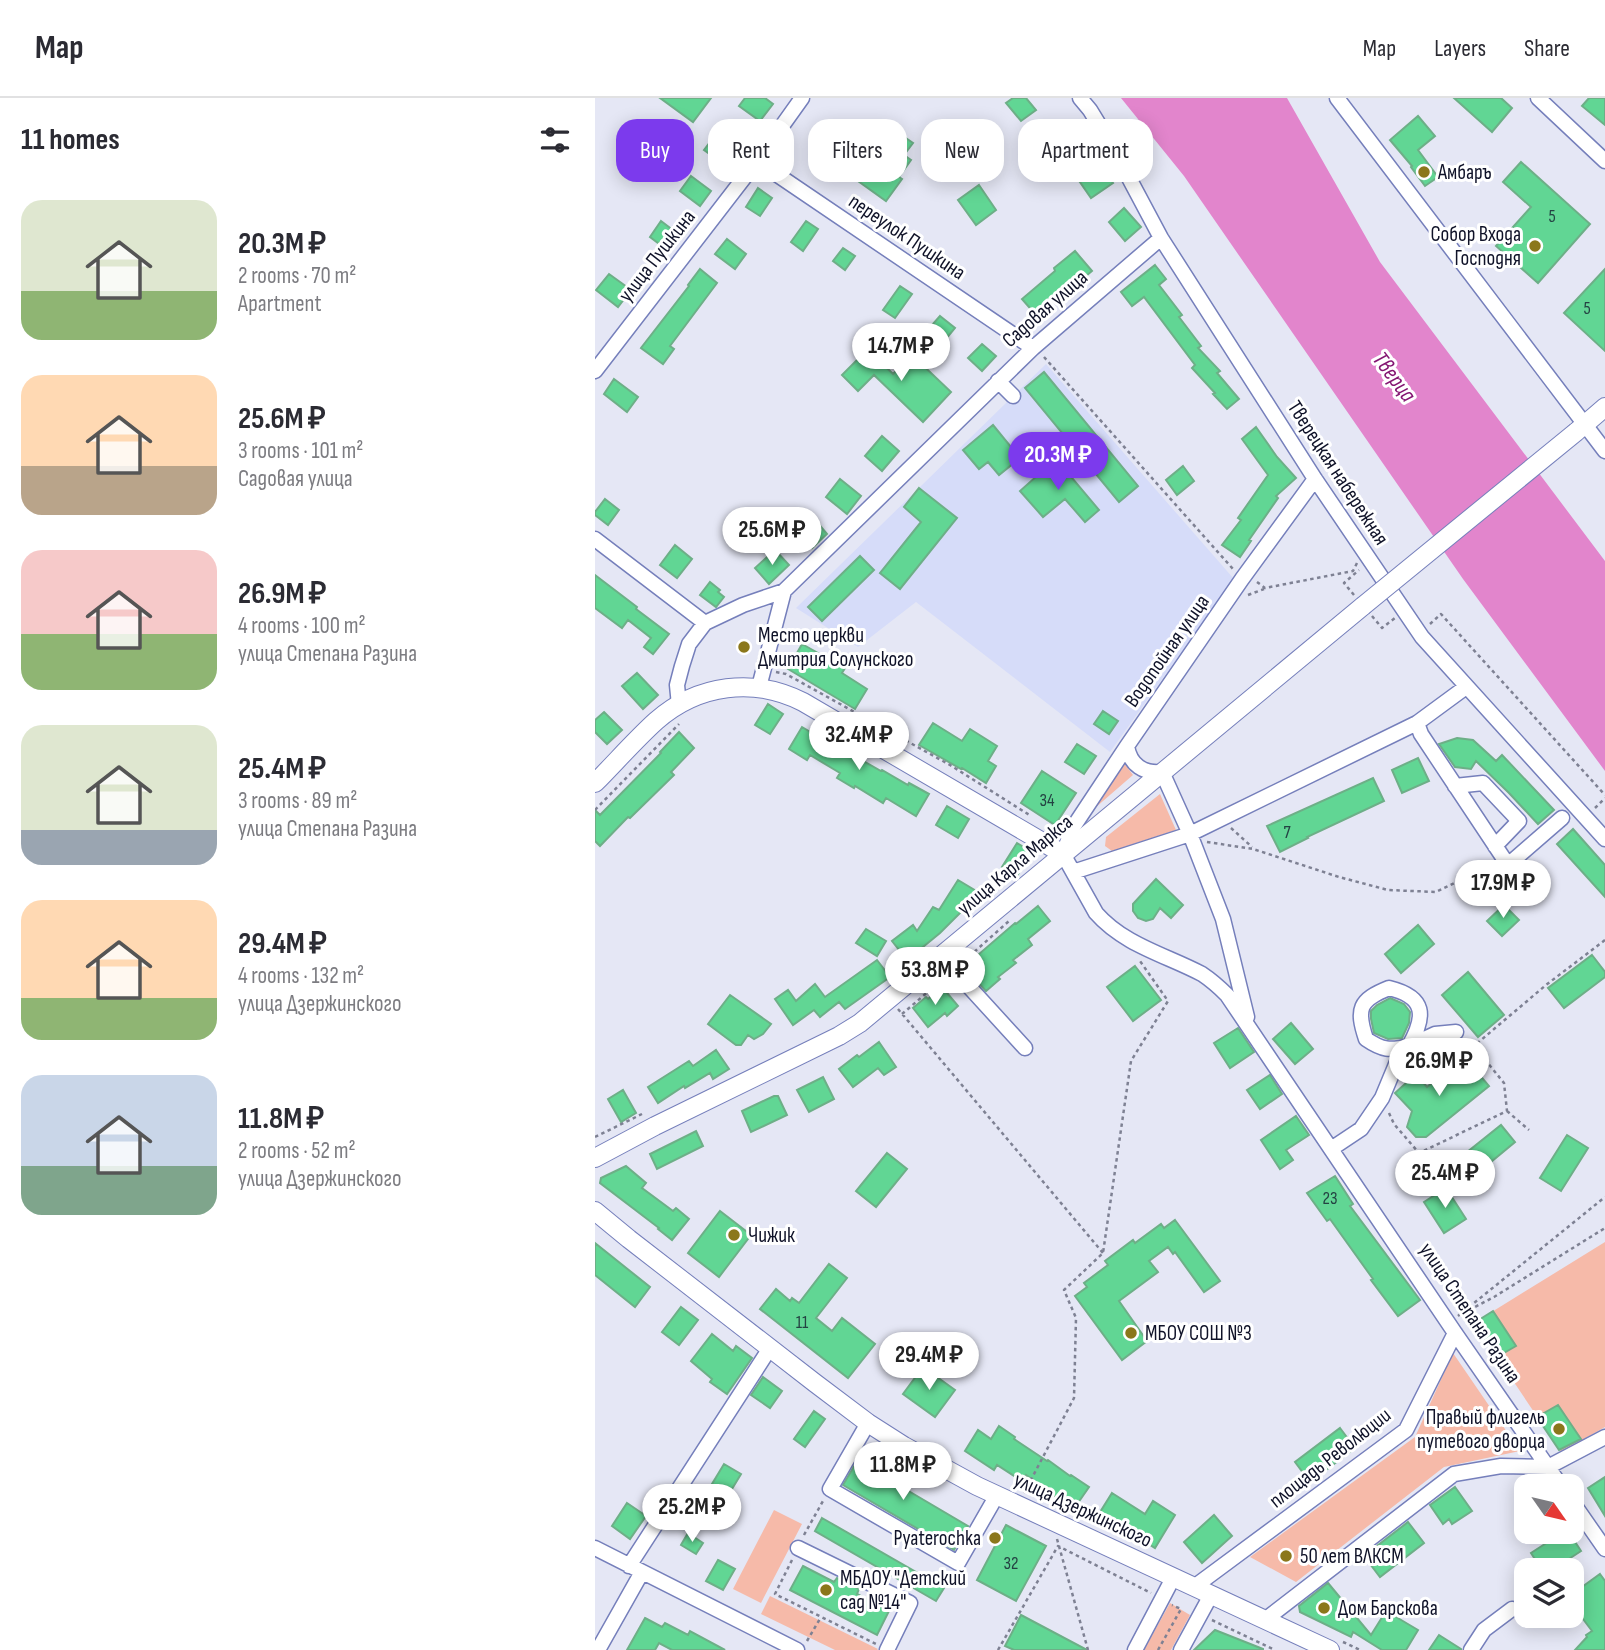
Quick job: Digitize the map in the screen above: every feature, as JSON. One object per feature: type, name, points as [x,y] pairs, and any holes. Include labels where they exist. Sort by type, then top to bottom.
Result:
[{"type":"main road","name":"улица Карла Маркса","points":[[595,1158],[846,1032],[867,1018],[1605,407]]},
{"type":"main road","points":[[595,783],[657,720],[682,712],[701,695],[761,680],[1063,854]]},
{"type":"main road","name":"улица Дзержинского","points":[[595,1211],[869,1423],[940,1467],[1330,1650]]},
{"type":"street","name":"улица Пушкина","points":[[787,119],[802,98]]},
{"type":"street","name":"Тверецкая набережная","points":[[1080,98],[1112,146],[1161,238],[1315,478],[1422,637],[1605,839]]},
{"type":"street","points":[[1337,98],[1580,428],[1605,451]]},
{"type":"street","points":[[1538,98],[1605,161]]},
{"type":"street","name":"улица Пушкина","points":[[595,371],[741,182]]},
{"type":"street","name":"переулок Пушкина","points":[[788,182],[1033,348]]},
{"type":"street","name":"Садовая улица","points":[[784,591],[1033,348],[1161,238]]},
{"type":"street","points":[[998,382],[1013,396]]},
{"type":"street","name":"Водопойная улица","points":[[1063,854],[1072,829],[1127,746],[1315,478]]},
{"type":"street","points":[[595,539],[705,623]]},
{"type":"street","points":[[682,712],[677,685],[689,644],[705,623],[743,605],[784,591]]},
{"type":"street","points":[[761,680],[784,591]]},
{"type":"street","name":"улица Карла Маркса","points":[[1073,873],[1190,834],[1417,723],[1466,687]]},
{"type":"street","points":[[1417,723],[1421,734],[1508,865],[1562,818]]},
{"type":"street","points":[[1127,746],[1132,760],[1139,767],[1147,772],[1162,772]]},
{"type":"street","name":"улица Степана Разина","points":[[1162,772],[1223,919],[1248,1026]]},
{"type":"street","points":[[1455,786],[1483,783],[1519,821],[1495,846]]},
{"type":"street","name":"улица Степана Разина","points":[[1063,854],[1096,913],[1103,920],[1134,944],[1203,975],[1227,995],[1553,1474]]},
{"type":"street","points":[[941,956],[1025,1048]]},
{"type":"street","points":[[1331,1149],[1361,1129],[1382,1098],[1397,1062],[1409,1046],[1417,1032],[1420,1017],[1417,1002],[1404,991],[1389,988],[1374,994],[1363,1004],[1360,1016],[1366,1039],[1376,1046],[1397,1050],[1409,1046],[1435,1034],[1456,1032]]},
{"type":"street","name":"площадь Революции","points":[[1194,1587],[1406,1430],[1455,1333]]},
{"type":"street","points":[[598,1650],[635,1569],[770,1348]]},
{"type":"street","points":[[869,1423],[830,1489],[958,1563],[997,1495]]},
{"type":"street","points":[[1266,1619],[1454,1474],[1501,1466],[1548,1467],[1605,1437]]},
{"type":"street","points":[[1584,1519],[1605,1549]]},
{"type":"street","points":[[595,1548],[797,1650]]},
{"type":"street","points":[[798,1548],[910,1603],[887,1650]]},
{"type":"street","points":[[1135,1650],[1173,1578]]},
{"type":"street","points":[[1181,1650],[1211,1595]]},
{"type":"street","points":[[1471,1650],[1484,1630],[1512,1609]]},
{"type":"path","points":[[1033,348],[1050,361],[1244,576],[1265,588],[1353,570],[1364,551]]},
{"type":"path","points":[[1359,570],[1344,583],[1363,606],[1382,628],[1398,616]]},
{"type":"path","points":[[1423,631],[1441,614],[1605,797],[1591,811]]},
{"type":"path","points":[[761,680],[771,671],[786,674],[950,765],[1038,820]]},
{"type":"path","points":[[595,810],[682,712]]},
{"type":"path","points":[[1226,824],[1253,849]]},
{"type":"path","points":[[1216,833],[1206,842],[1253,849],[1388,890],[1436,892],[1504,859]]},
{"type":"path","points":[[963,961],[1014,916]]},
{"type":"path","points":[[1479,1041],[1605,940]]},
{"type":"path","points":[[1018,1505],[1074,1398],[1076,1318],[1064,1290],[1103,1253],[1131,1061],[1168,1001],[1139,960]]},
{"type":"path","points":[[902,1014],[943,979]]},
{"type":"path","points":[[898,1009],[1103,1253]]},
{"type":"path","points":[[1474,1046],[1504,1083],[1507,1111],[1529,1130]]},
{"type":"path","points":[[1382,1098],[1394,1124],[1419,1153],[1507,1111]]},
{"type":"path","points":[[1605,1196],[1460,1315],[1605,1228]]},
{"type":"path","points":[[830,1489],[775,1594],[887,1650]]},
{"type":"path","points":[[1054,1522],[1058,1546],[1088,1650]]},
{"type":"path","points":[[1058,1546],[1158,1596]]},
{"type":"path","points":[[998,1650],[1058,1546]]},
{"type":"path","points":[[1158,1650],[1181,1609]]},
{"type":"path","points":[[1200,1615],[1275,1650]]},
{"type":"path","points":[[803,1650],[821,1617]]},
{"type":"shaded area","points":[[1046,364],[1234,579],[1110,752],[916,602],[858,647],[796,608]]},
{"type":"shaded area","points":[[1124,763],[1133,775],[1088,814]]},
{"type":"shaded area","points":[[1160,794],[1176,830],[1112,851],[1105,846],[1106,837]]},
{"type":"shaded area","points":[[1605,1242],[1605,1427],[1561,1452],[1474,1323]]},
{"type":"shaded area","points":[[1453,1353],[1520,1451],[1444,1467],[1296,1582],[1250,1557],[1415,1437]]},
{"type":"shaded area","points":[[774,1510],[802,1524],[761,1603],[733,1589]]},
{"type":"shaded area","points":[[770,1596],[878,1649],[835,1650],[761,1614]]},
{"type":"shaded area","points":[[1170,1603],[1190,1615],[1171,1650],[1144,1650]]},
{"type":"water","name":"Тверца","points":[[1121,98],[1287,98],[1380,262],[1605,561],[1605,771],[1463,579],[1184,176],[1153,138],[1153,119],[1138,119]]},
{"type":"building","points":[[660,98],[711,98],[694,121]]},
{"type":"building","points":[[745,98],[765,98],[773,104],[762,119],[757,119],[739,106]]},
{"type":"building","points":[[1013,98],[1026,98],[1036,110],[1019,119],[1006,103]]},
{"type":"building","points":[[1454,98],[1501,98],[1512,108],[1492,132]]},
{"type":"building","points":[[1589,98],[1605,98],[1605,125],[1582,106]]},
{"type":"building","points":[[1418,116],[1435,136],[1418,150],[1438,177],[1425,186],[1390,140]]},
{"type":"building","points":[[907,139],[913,143],[907,151]]},
{"type":"building","points":[[1521,162],[1590,224],[1538,283],[1496,246],[1531,207],[1503,182]]},
{"type":"building","points":[[694,178],[711,191],[700,206],[680,191],[687,182],[694,182]]},
{"type":"building","points":[[859,182],[900,182],[886,201]]},
{"type":"building","points":[[1080,182],[1112,182],[1113,183],[1091,198]]},
{"type":"building","points":[[979,185],[996,210],[976,225],[958,200]]},
{"type":"building","points":[[758,188],[772,198],[760,216],[746,207]]},
{"type":"building","points":[[1124,208],[1141,227],[1125,241],[1109,222]]},
{"type":"building","points":[[661,221],[678,234],[666,249],[650,237]]},
{"type":"building","points":[[806,221],[818,229],[803,251],[791,242]]},
{"type":"building","points":[[727,239],[746,254],[735,269],[715,254]]},
{"type":"building","points":[[843,248],[855,256],[845,270],[833,261]]},
{"type":"building","points":[[1075,251],[1092,271],[1036,315],[1022,299]]},
{"type":"building","points":[[1155,265],[1166,279],[1159,285],[1182,315],[1179,317],[1201,346],[1198,348],[1220,371],[1217,373],[1239,399],[1227,409],[1192,368],[1195,365],[1144,297],[1132,306],[1121,292]]},
{"type":"building","points":[[700,269],[717,283],[670,346],[674,349],[663,364],[641,348]]},
{"type":"building","points":[[1605,269],[1605,351],[1564,313]]},
{"type":"building","points":[[609,274],[631,290],[618,307],[596,290]]},
{"type":"building","points":[[900,286],[912,294],[895,318],[883,310]]},
{"type":"building","points":[[940,316],[955,328],[941,345],[926,332]]},
{"type":"building","points":[[982,344],[996,356],[982,371],[968,358]]},
{"type":"building","points":[[868,349],[893,374],[912,355],[951,392],[923,422],[874,375],[858,391],[842,375]]},
{"type":"building","points":[[1044,372],[1138,486],[1119,502],[1025,388]]},
{"type":"building","points":[[614,379],[638,397],[627,412],[604,394]]},
{"type":"building","points":[[993,425],[1020,458],[999,475],[988,462],[979,469],[963,450]]},
{"type":"building","points":[[1256,427],[1296,478],[1276,496],[1278,498],[1240,557],[1222,545],[1241,520],[1238,518],[1268,475],[1242,439]]},
{"type":"building","points":[[882,436],[899,451],[882,471],[865,456]]},
{"type":"building","points":[[1056,459],[1099,510],[1085,522],[1065,499],[1043,517],[1020,491]]},
{"type":"building","points":[[1183,466],[1194,481],[1177,495],[1166,480]]},
{"type":"building","points":[[840,479],[861,496],[847,514],[826,497]]},
{"type":"building","points":[[919,488],[957,518],[900,589],[880,573],[921,522],[904,507]]},
{"type":"building","points":[[605,499],[619,510],[608,525],[595,515]]},
{"type":"building","points":[[811,515],[827,534],[812,548],[795,530]]},
{"type":"building","points":[[675,545],[692,559],[677,578],[660,565]]},
{"type":"building","points":[[775,550],[789,565],[769,584],[755,568]]},
{"type":"building","points":[[860,556],[874,570],[822,621],[808,607]]},
{"type":"building","points":[[595,575],[669,634],[653,654],[644,647],[651,638],[628,620],[622,628],[595,608]]},
{"type":"building","points":[[710,582],[724,597],[716,607],[700,595]]},
{"type":"building","points":[[802,644],[845,668],[842,673],[867,689],[855,709],[788,669]]},
{"type":"building","points":[[637,673],[658,695],[643,709],[622,686]]},
{"type":"building","points":[[768,704],[783,714],[770,734],[755,725]]},
{"type":"building","points":[[1103,711],[1118,721],[1109,734],[1094,724]]},
{"type":"building","points":[[604,712],[622,730],[607,744],[595,732],[595,720]]},
{"type":"building","points":[[933,723],[962,741],[970,729],[997,746],[988,761],[996,766],[986,783],[919,745]]},
{"type":"building","points":[[802,727],[834,746],[836,742],[850,751],[849,753],[881,771],[929,794],[916,816],[886,798],[883,803],[855,786],[854,788],[837,778],[840,773],[810,755],[807,760],[789,749]]},
{"type":"building","points":[[679,732],[694,748],[671,772],[674,775],[600,846],[595,841],[595,810],[600,815]]},
{"type":"building","points":[[1457,738],[1473,740],[1496,761],[1502,755],[1554,810],[1538,824],[1476,761],[1471,769],[1455,767],[1439,744]]},
{"type":"building","points":[[1077,744],[1096,756],[1084,774],[1065,762]]},
{"type":"building","points":[[1418,758],[1429,781],[1402,793],[1392,770]]},
{"type":"building","points":[[1042,771],[1076,793],[1055,825],[1021,803]]},
{"type":"building","points":[[1373,778],[1384,801],[1280,852],[1267,826]]},
{"type":"building","points":[[947,806],[969,819],[958,838],[936,825]]},
{"type":"building","points":[[1573,829],[1605,865],[1605,897],[1557,844]]},
{"type":"building","points":[[1017,843],[1032,852],[1017,876],[1002,867]]},
{"type":"building","points":[[1156,879],[1183,905],[1171,918],[1160,908],[1153,919],[1146,921],[1138,918],[1133,911],[1133,904]]},
{"type":"building","points":[[958,880],[983,895],[973,910],[967,906],[907,960],[892,941],[913,925],[917,931],[933,907],[939,910]]},
{"type":"building","points":[[1504,905],[1519,920],[1502,936],[1487,921]]},
{"type":"building","points":[[1038,906],[1050,921],[1028,939],[1032,945],[1013,960],[1016,963],[986,991],[964,967]]},
{"type":"building","points":[[1418,925],[1434,944],[1401,973],[1385,954]]},
{"type":"building","points":[[866,929],[886,941],[877,956],[856,943]]},
{"type":"building","points":[[1592,955],[1605,972],[1605,977],[1564,1008],[1548,988]]},
{"type":"building","points":[[877,960],[890,977],[845,1009],[839,1002],[820,1017],[814,1010],[793,1025],[775,999],[788,990],[796,1001],[815,984],[825,997]]},
{"type":"building","points":[[1135,966],[1161,1000],[1133,1021],[1107,987]]},
{"type":"building","points":[[1468,972],[1504,1015],[1478,1037],[1442,995]]},
{"type":"building","points":[[942,987],[958,1006],[928,1027],[913,1008]]},
{"type":"building","points":[[730,995],[771,1024],[763,1034],[754,1039],[748,1035],[741,1045],[736,1045],[708,1024]]},
{"type":"building","points":[[1390,998],[1404,1004],[1410,1012],[1409,1023],[1402,1038],[1388,1039],[1374,1033],[1371,1011]]},
{"type":"building","points":[[1291,1023],[1313,1049],[1295,1064],[1273,1039]]},
{"type":"building","points":[[1238,1028],[1254,1052],[1230,1068],[1214,1043]]},
{"type":"building","points":[[879,1042],[896,1067],[884,1075],[878,1068],[853,1087],[839,1069]]},
{"type":"building","points":[[716,1050],[729,1069],[713,1079],[710,1073],[658,1103],[648,1087],[689,1061],[693,1066]]},
{"type":"building","points":[[1455,1064],[1463,1073],[1473,1067],[1489,1086],[1426,1137],[1416,1137],[1407,1127],[1412,1111],[1395,1093],[1416,1074],[1427,1087]]},
{"type":"building","points":[[1270,1075],[1282,1094],[1260,1109],[1247,1090]]},
{"type":"building","points":[[823,1077],[834,1099],[809,1112],[797,1090]]},
{"type":"building","points":[[623,1090],[636,1113],[621,1122],[608,1099]]},
{"type":"building","points":[[778,1096],[787,1115],[751,1132],[742,1111]]},
{"type":"building","points":[[1296,1116],[1309,1135],[1286,1150],[1293,1160],[1280,1169],[1261,1140]]},
{"type":"building","points":[[1501,1125],[1515,1142],[1480,1171],[1466,1153]]},
{"type":"building","points":[[696,1131],[703,1146],[657,1169],[650,1154]]},
{"type":"building","points":[[1567,1135],[1588,1148],[1561,1191],[1540,1178]]},
{"type":"building","points":[[887,1153],[907,1169],[876,1207],[856,1191]]},
{"type":"building","points":[[626,1166],[646,1183],[642,1188],[673,1211],[676,1208],[689,1219],[672,1240],[600,1183],[601,1178]]},
{"type":"building","points":[[1335,1176],[1353,1204],[1350,1206],[1420,1300],[1398,1316],[1330,1219],[1327,1221],[1307,1193]]},
{"type":"building","points":[[1446,1188],[1466,1219],[1444,1233],[1424,1202]]},
{"type":"building","points":[[720,1211],[751,1235],[719,1277],[688,1253]]},
{"type":"building","points":[[1175,1220],[1220,1281],[1204,1292],[1175,1252],[1173,1254],[1168,1247],[1149,1261],[1158,1272],[1119,1301],[1147,1341],[1122,1360],[1075,1296],[1087,1287],[1084,1283],[1108,1265],[1105,1261],[1133,1240],[1135,1243],[1161,1224],[1164,1228]]},
{"type":"building","points":[[595,1243],[650,1287],[635,1307],[595,1275]]},
{"type":"building","points":[[829,1264],[847,1278],[816,1318],[832,1331],[842,1318],[875,1344],[848,1378],[760,1309],[776,1289],[790,1301],[792,1298],[799,1303]]},
{"type":"building","points":[[681,1307],[698,1320],[679,1345],[662,1332]]},
{"type":"building","points":[[1493,1311],[1516,1346],[1497,1357],[1474,1323]]},
{"type":"building","points":[[712,1334],[733,1351],[736,1346],[752,1358],[727,1394],[710,1382],[712,1379],[691,1361]]},
{"type":"building","points":[[923,1367],[955,1390],[935,1417],[903,1394]]},
{"type":"building","points":[[763,1377],[782,1391],[770,1408],[751,1395]]},
{"type":"building","name":"Правый флигель путевого дворца","points":[[1558,1405],[1581,1439],[1559,1450],[1537,1417]]},
{"type":"building","points":[[814,1411],[825,1419],[805,1447],[794,1439]]},
{"type":"building","points":[[999,1426],[1015,1437],[1014,1439],[1089,1487],[1073,1510],[1026,1475],[1022,1481],[997,1465],[994,1470],[965,1451],[978,1430],[991,1439]]},
{"type":"building","points":[[1340,1428],[1355,1448],[1310,1482],[1295,1462]]},
{"type":"building","points":[[863,1451],[884,1463],[878,1473],[968,1526],[954,1550],[843,1485]]},
{"type":"building","points":[[724,1464],[741,1474],[729,1494],[712,1484]]},
{"type":"building","points":[[1605,1477],[1605,1516],[1588,1488]]},
{"type":"building","points":[[1455,1487],[1472,1511],[1452,1524],[1449,1519],[1443,1524],[1430,1505]]},
{"type":"building","points":[[1112,1493],[1145,1514],[1153,1501],[1175,1515],[1155,1548],[1117,1524],[1115,1528],[1097,1517]]},
{"type":"building","points":[[627,1503],[646,1516],[630,1539],[612,1526]]},
{"type":"building","points":[[1214,1515],[1232,1536],[1202,1563],[1184,1542]]},
{"type":"building","points":[[822,1518],[944,1588],[936,1601],[815,1531]]},
{"type":"building","points":[[1408,1522],[1424,1543],[1380,1577],[1364,1556]]},
{"type":"building","points":[[1006,1525],[1046,1546],[1016,1601],[977,1580]]},
{"type":"building","points":[[688,1533],[703,1543],[696,1554],[681,1545]]},
{"type":"building","points":[[1545,1544],[1576,1544],[1581,1551],[1570,1558],[1534,1558],[1531,1553]]},
{"type":"building","points":[[718,1560],[735,1569],[723,1590],[706,1581]]},
{"type":"building","points":[[803,1566],[834,1582],[837,1578],[859,1589],[857,1594],[889,1611],[877,1635],[790,1590]]},
{"type":"building","points":[[1600,1574],[1605,1581],[1605,1650],[1575,1650],[1592,1631],[1584,1620],[1584,1586]]},
{"type":"building","points":[[1328,1583],[1371,1635],[1386,1611],[1418,1630],[1406,1650],[1382,1650],[1353,1632],[1351,1637],[1300,1612],[1299,1606]]},
{"type":"building","points":[[1021,1615],[1087,1650],[1014,1650],[1005,1646]]},
{"type":"building","points":[[645,1618],[662,1627],[665,1623],[688,1635],[690,1631],[725,1650],[672,1650],[659,1643],[655,1650],[627,1650]]},
{"type":"building","points":[[1215,1630],[1263,1649],[1263,1650],[1194,1650]]},
{"type":"building","points":[[1439,1635],[1461,1649],[1461,1650],[1429,1650]]},
{"type":"place","name":"Амбаръ","points":[[1424,172]]},
{"type":"place","name":"Собор Входа Господня","points":[[1535,246]]},
{"type":"place","name":"Место церкви Дмитрия Солунского","points":[[744,647]]},
{"type":"place","name":"Чижик","points":[[734,1235]]},
{"type":"place","name":"МБОУ СОШ №3","points":[[1131,1333]]},
{"type":"place","name":"Правый флигель путевого дворца","points":[[1559,1429]]},
{"type":"place","name":"Pyaterochka","points":[[995,1538]]},
{"type":"place","name":"50 лет ВЛКСМ","points":[[1286,1556]]},
{"type":"place","name":"МБДОУ \"Детский сад №14\"","points":[[826,1590]]},
{"type":"place","name":"Дом Барскова","points":[[1324,1608]]}]
